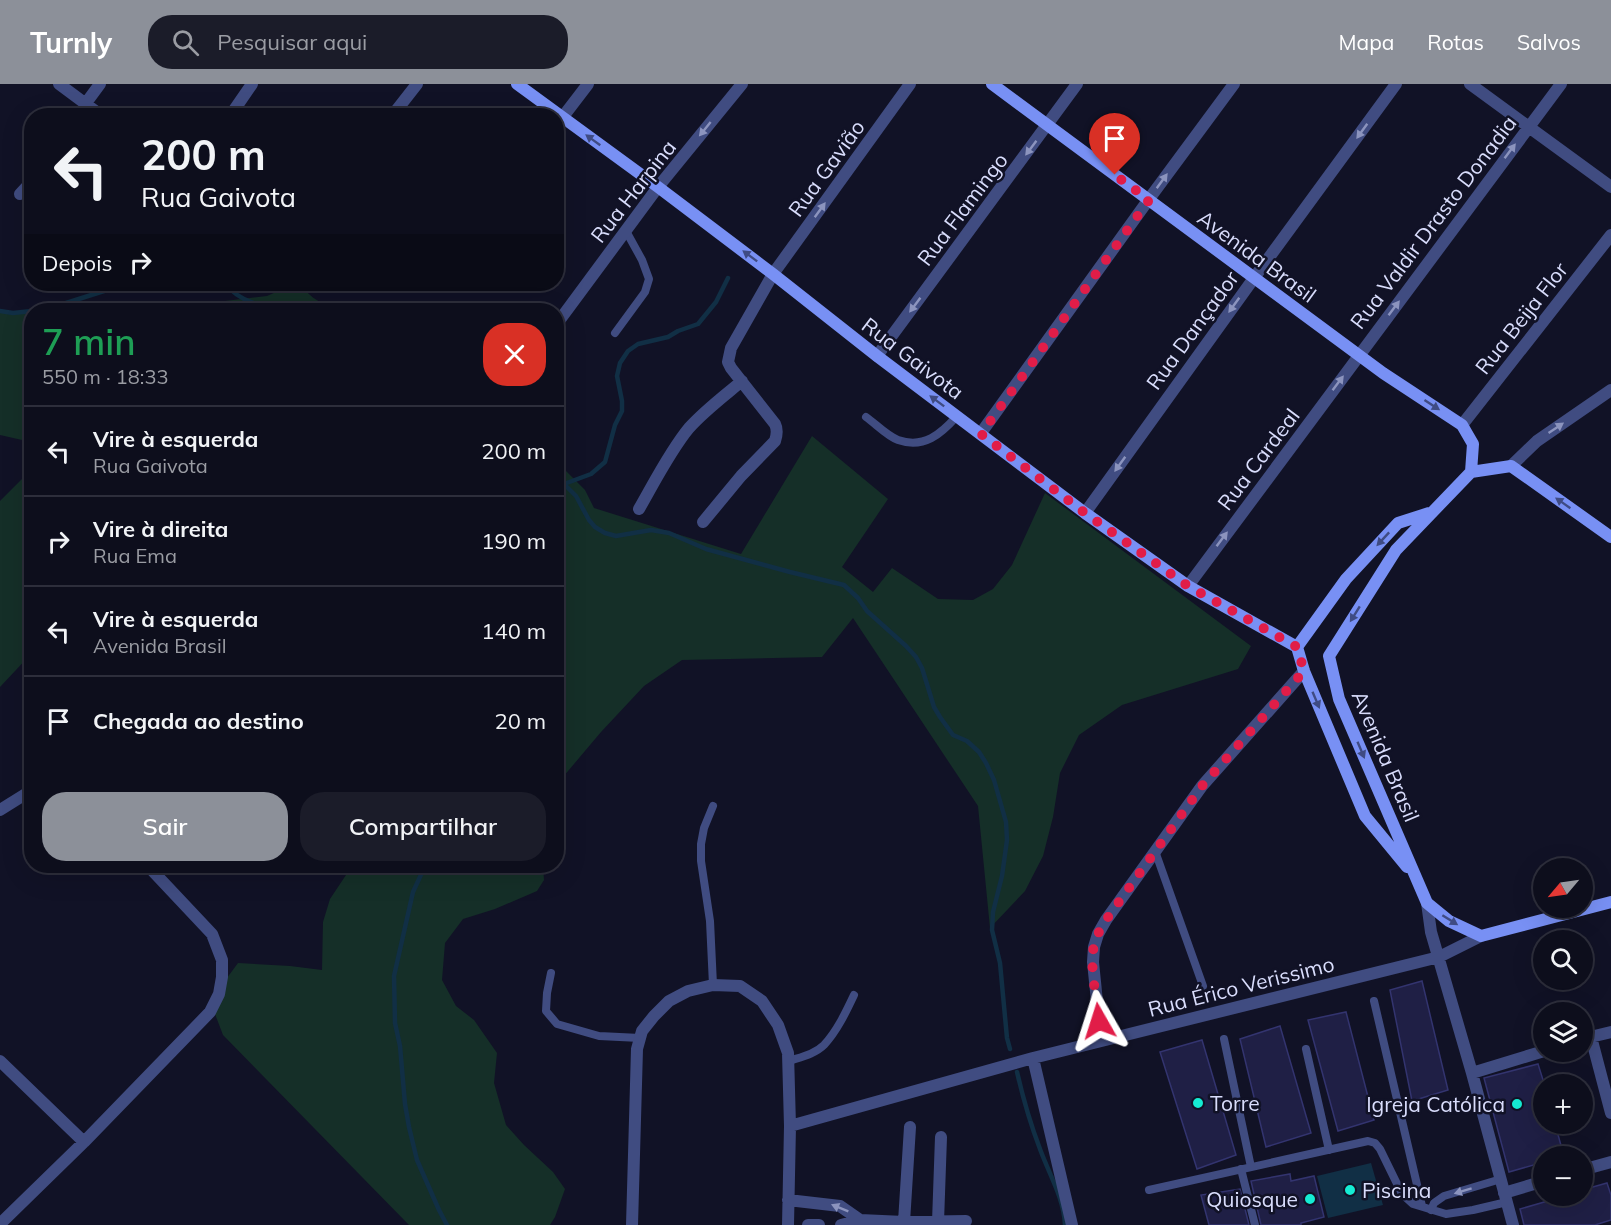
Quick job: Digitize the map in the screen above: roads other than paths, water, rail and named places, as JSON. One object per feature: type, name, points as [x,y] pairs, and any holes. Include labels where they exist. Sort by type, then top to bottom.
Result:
[{"type":"street","points":[[59,84],[85,108]]},
{"type":"street","points":[[87,108],[100,84]]},
{"type":"street","points":[[236,108],[252,84]]},
{"type":"street","points":[[398,108],[417,84]]},
{"type":"street","name":"Rua Gaivota","points":[[517,84],[549,108]]},
{"type":"street","points":[[564,115],[588,84]]},
{"type":"street","name":"Rua Harpina","points":[[564,314],[658,187],[742,84]]},
{"type":"street","name":"Rua Gavião","points":[[742,381],[729,362],[729,354],[773,274],[910,84]]},
{"type":"street","name":"Avenida Brasil","points":[[992,84],[1383,373],[1461,425]]},
{"type":"street","name":"Rua Flamingo","points":[[877,356],[1077,84]]},
{"type":"street","points":[[981,434],[1234,84]]},
{"type":"street","name":"Rua Dançador","points":[[1085,513],[1396,84]]},
{"type":"street","points":[[1470,84],[1611,187]]},
{"type":"street","name":"Rua Valdir Drasto Donadia","points":[[1359,355],[1561,84]]},
{"type":"street","name":"Rua Gaivota","points":[[564,119],[658,187],[1085,513],[1188,586],[1297,647]]},
{"type":"street","points":[[20,194],[24,190]]},
{"type":"street","name":"Rua Beija Flor","points":[[1461,425],[1611,235]]},
{"type":"street","name":"Rua Cardeal","points":[[1188,586],[1359,355]]},
{"type":"street","points":[[639,509],[688,428],[742,381],[775,424],[777,436],[703,522]]},
{"type":"street","points":[[1461,425],[1473,444],[1471,472],[1511,466],[1537,441],[1611,390]]},
{"type":"street","points":[[1511,466],[1611,537]]},
{"type":"street","name":"Avenida Brasil","points":[[1471,472],[1396,550],[1329,656],[1339,699],[1427,903],[1449,921],[1481,936]]},
{"type":"street","points":[[1416,878],[1365,816],[1304,671],[1297,647],[1346,579],[1398,523],[1433,511]]},
{"type":"street","points":[[1101,1041],[1093,963],[1098,934],[1202,786],[1304,671]]},
{"type":"street","points":[[0,810],[24,795]]},
{"type":"street","points":[[0,1224],[84,1142],[210,1012],[219,994],[222,960],[212,934],[155,873]]},
{"type":"street","points":[[1481,936],[1611,902]]},
{"type":"street","points":[[1427,903],[1431,932],[1506,1197],[1511,1225]]},
{"type":"street","name":"Rua Érico Verissimo","points":[[790,1126],[1030,1059],[1439,957],[1481,936]]},
{"type":"street","points":[[632,1225],[637,1049],[642,1031],[669,1001],[688,991],[713,985],[740,986],[762,1001],[778,1025],[788,1053],[790,1126],[788,1225]]},
{"type":"street","points":[[1593,1036],[1611,1032]]},
{"type":"street","points":[[1472,1073],[1533,1055]]},
{"type":"street","points":[[1593,1057],[1611,1113]]},
{"type":"street","points":[[1030,1059],[1072,1225]]},
{"type":"street","points":[[0,1061],[84,1142]]},
{"type":"street","points":[[904,1222],[910,1127]]},
{"type":"street","points":[[929,1223],[941,1137]]},
{"type":"street","points":[[1593,1167],[1611,1162]]},
{"type":"street","points":[[1506,1197],[1533,1186]]},
{"type":"street","points":[[789,1200],[840,1206],[860,1222]]},
{"type":"street","points":[[841,1225],[860,1222],[966,1221]]},
{"type":"street","points":[[808,1225],[819,1225]]},
{"type":"lane","points":[[615,333],[645,292],[649,279],[626,231]]},
{"type":"lane","points":[[866,417],[897,440],[919,443],[932,438],[957,416]]},
{"type":"lane","points":[[713,806],[704,828],[701,861],[710,921],[713,985]]},
{"type":"lane","points":[[1155,851],[1203,986]]},
{"type":"lane","points":[[551,973],[546,993],[546,1011],[557,1024],[599,1036],[640,1038]]},
{"type":"lane","points":[[789,1061],[808,1055],[823,1046],[840,1023],[854,995]]},
{"type":"lane","points":[[1374,1001],[1422,1206]]},
{"type":"lane","points":[[1224,1039],[1251,1167]]},
{"type":"lane","points":[[1306,1049],[1329,1150]]},
{"type":"lane","points":[[1149,1190],[1368,1141],[1375,1143],[1380,1149],[1402,1194],[1413,1203],[1446,1214],[1473,1210],[1506,1197]]},
{"type":"lane","points":[[1241,1169],[1255,1225]]},
{"type":"lane","points":[[1431,1210],[1434,1203],[1444,1196],[1501,1179]]},
{"type":"water","name":"Piscina","points":[[1371,1163],[1383,1205],[1328,1218],[1317,1176]]},
{"type":"waterway","points":[[564,484],[591,474],[605,462],[615,425],[622,411],[617,376],[620,363],[628,351],[638,344],[668,337],[698,324],[716,302],[728,278]]},
{"type":"waterway","points":[[66,303],[104,291]]},
{"type":"waterway","points":[[232,291],[254,303]]},
{"type":"waterway","points":[[0,311],[24,312]]},
{"type":"waterway","points":[[564,484],[576,496],[589,520],[605,533],[616,536],[651,530],[669,533],[706,549],[844,585],[858,598],[867,611],[916,657],[922,668],[934,707],[940,717],[953,735],[967,741],[979,752],[986,763],[994,780],[1006,822],[1007,840],[1002,876],[993,912],[992,930],[1000,963],[1010,1049]]},
{"type":"waterway","points":[[422,873],[413,892],[394,976],[395,1023],[400,1046],[405,1104],[417,1160],[447,1225]]},
{"type":"waterway","points":[[1017,1072],[1033,1130],[1059,1196],[1065,1225]]},
{"type":"place","name":"Torre","points":[[1198,1103]]},
{"type":"place","name":"Igreja Católica","points":[[1517,1104]]},
{"type":"place","name":"Piscina","points":[[1350,1190]]},
{"type":"place","name":"Quiosque","points":[[1310,1199]]}]
